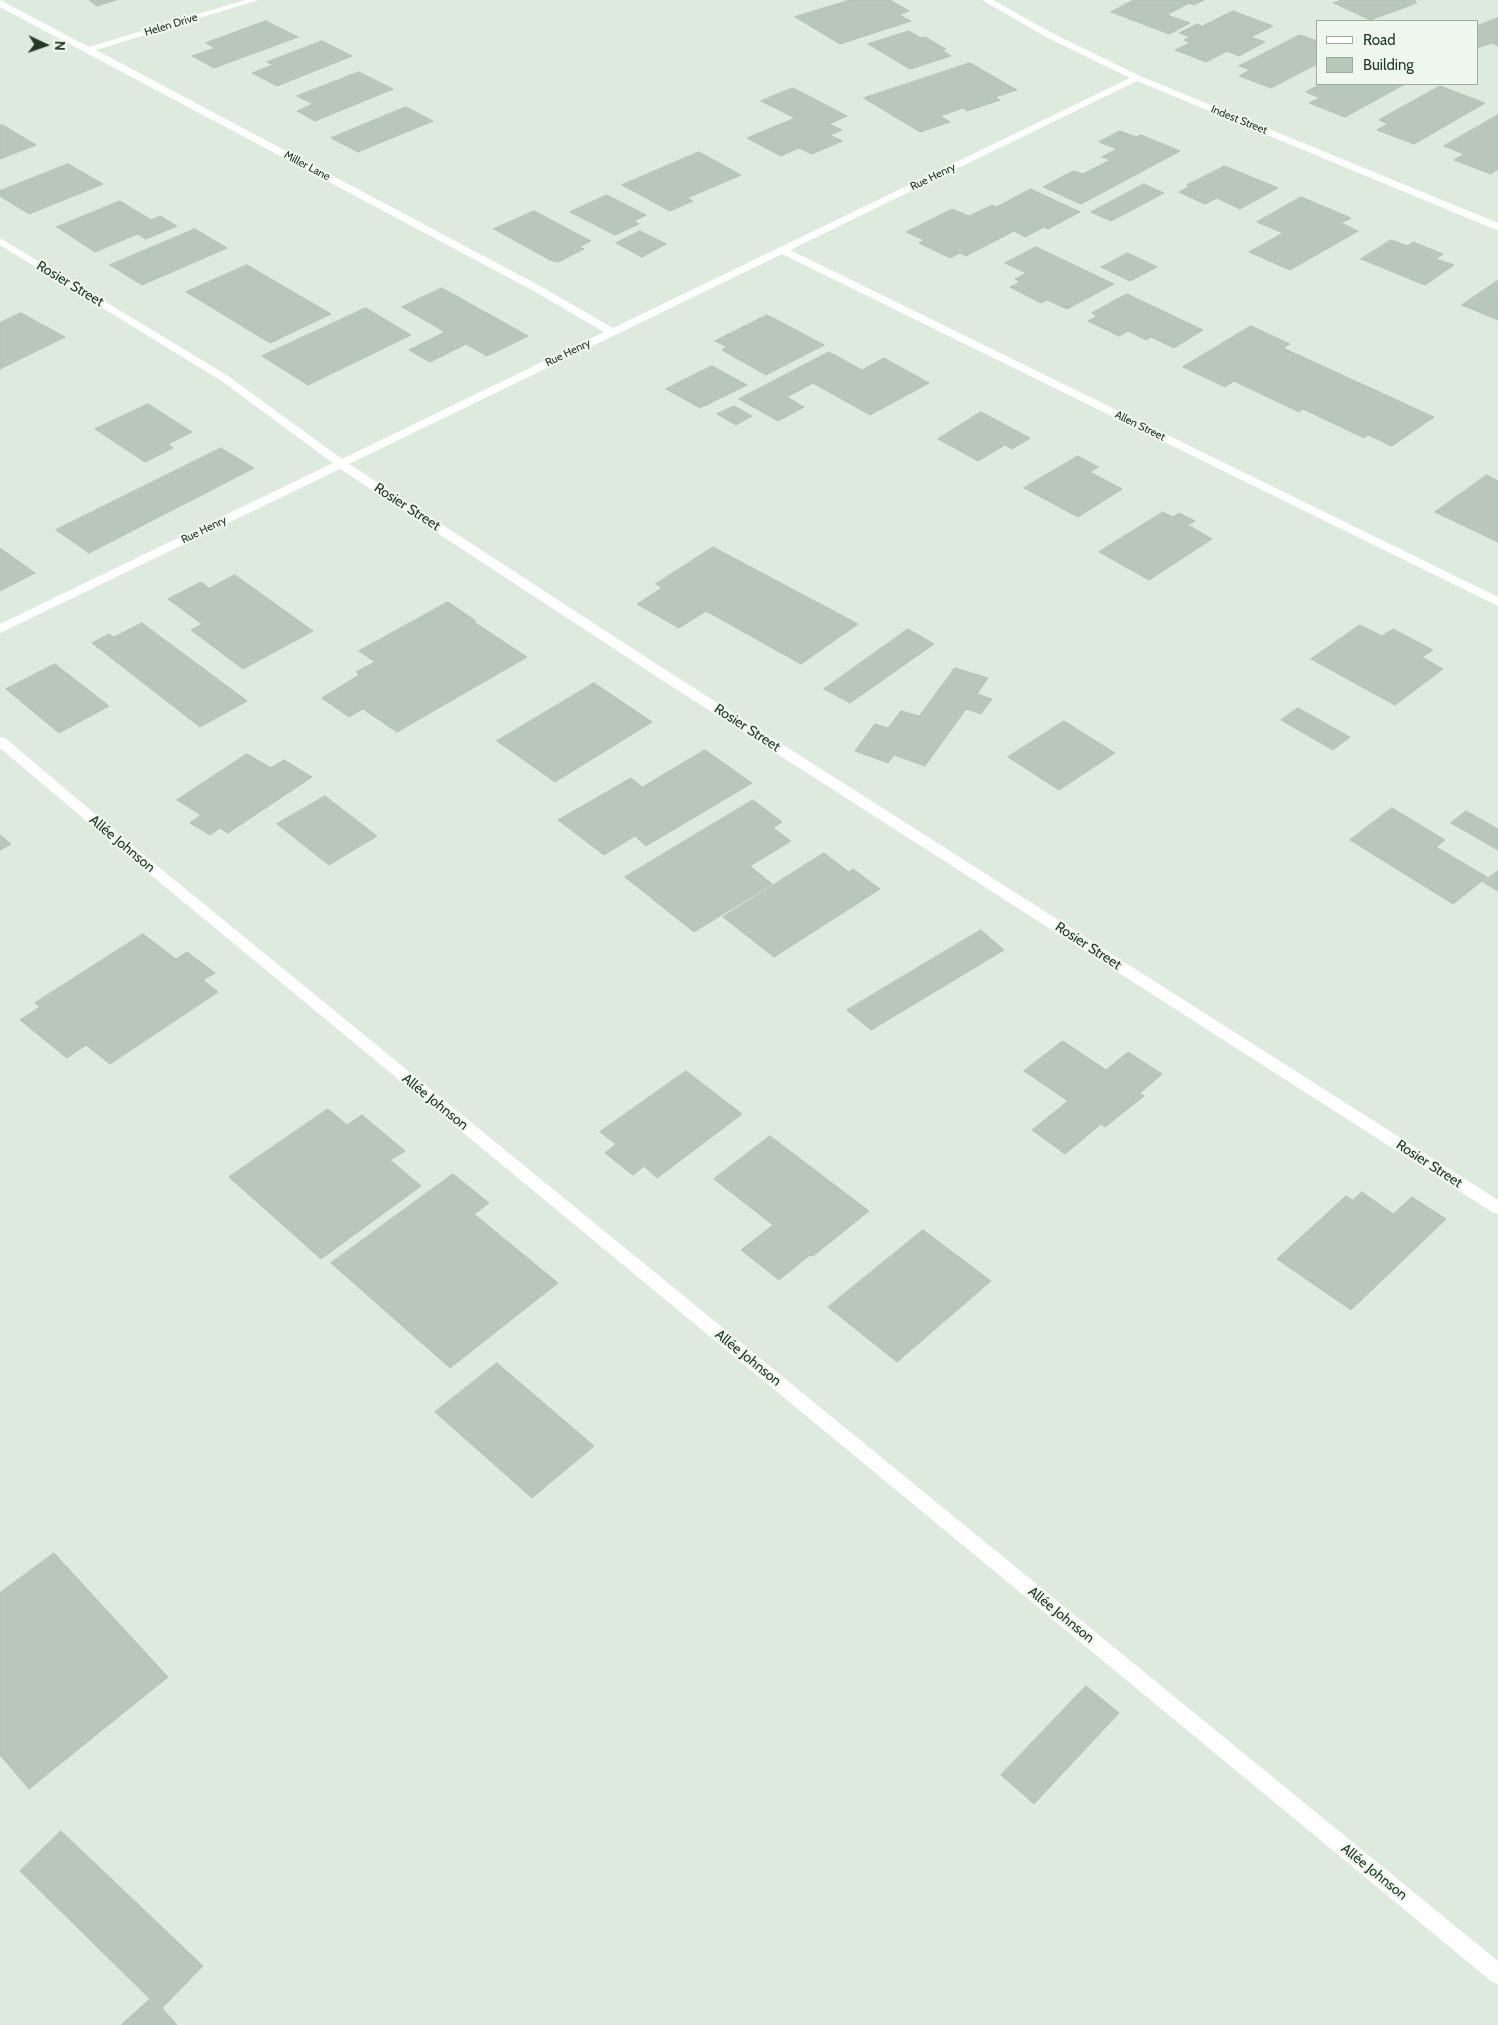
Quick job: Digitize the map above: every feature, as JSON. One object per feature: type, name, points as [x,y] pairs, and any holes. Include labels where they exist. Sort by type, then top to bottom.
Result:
[{"type":"street","name":"Helen Drive","points":[[88,50],[254,0]]},
{"type":"street","name":"Indest Street","points":[[986,0],[1049,35],[1137,78],[1498,227]]},
{"type":"street","name":"Miller Lane","points":[[0,3],[536,288],[612,332]]},
{"type":"street","name":"Rue Henry","points":[[0,629],[1137,78]]},
{"type":"street","name":"Rosier Street","points":[[0,241],[224,378],[341,464],[682,686],[1498,1208]]},
{"type":"street","name":"Allen Street","points":[[782,250],[1498,602]]},
{"type":"street","name":"Allée Johnson","points":[[0,741],[134,854],[1498,1974]]},
{"type":"building","points":[[89,0],[116,0],[97,6]]},
{"type":"building","points":[[850,0],[890,0],[909,11],[899,15],[911,21],[840,44],[795,17]]},
{"type":"building","points":[[1134,0],[1204,0],[1194,5],[1189,3],[1167,15],[1190,23],[1169,34],[1111,12]]},
{"type":"building","points":[[1342,0],[1416,0],[1413,1],[1417,3],[1370,20],[1334,3]]},
{"type":"building","points":[[1233,11],[1273,26],[1251,37],[1265,42],[1239,56],[1227,51],[1206,62],[1175,50],[1190,43],[1184,40],[1190,37],[1179,33],[1197,24],[1202,26]]},
{"type":"building","points":[[1498,18],[1498,46],[1492,43],[1478,48],[1478,26]]},
{"type":"building","points":[[266,21],[298,37],[214,68],[192,56],[215,48],[206,43]]},
{"type":"building","points":[[909,31],[921,38],[925,37],[946,49],[942,50],[951,56],[910,69],[868,44]]},
{"type":"building","points":[[1300,35],[1316,41],[1316,65],[1271,88],[1239,76],[1250,70],[1239,66]]},
{"type":"building","points":[[322,41],[352,56],[277,86],[252,73],[273,65],[267,62]]},
{"type":"building","points":[[970,63],[1017,90],[995,97],[1000,100],[967,111],[963,108],[940,116],[950,122],[920,132],[864,98]]},
{"type":"building","points":[[359,72],[393,89],[315,121],[297,111],[313,104],[297,96]]},
{"type":"building","points":[[1319,85],[1403,85],[1345,117],[1309,103],[1320,98],[1306,92]]},
{"type":"building","points":[[1440,86],[1485,103],[1414,144],[1377,130],[1388,124],[1379,120]]},
{"type":"building","points":[[793,88],[847,116],[829,124],[842,130],[830,135],[842,141],[812,154],[799,148],[781,156],[747,138],[795,118],[761,101]]},
{"type":"building","points":[[406,107],[433,121],[358,152],[331,138]]},
{"type":"building","points":[[1498,115],[1498,169],[1491,174],[1454,160],[1464,154],[1444,146]]},
{"type":"building","points":[[3,125],[36,145],[0,159],[0,126]]},
{"type":"building","points":[[1120,131],[1136,137],[1141,135],[1180,151],[1081,204],[1043,187],[1073,171],[1083,174],[1110,160],[1102,157],[1117,149],[1099,142]]},
{"type":"building","points":[[699,152],[741,175],[687,198],[693,201],[670,211],[622,185]]},
{"type":"building","points":[[68,164],[103,184],[29,214],[0,196],[0,191]]},
{"type":"building","points":[[1225,166],[1278,188],[1240,209],[1217,198],[1205,204],[1179,192],[1190,186],[1187,185]]},
{"type":"building","points":[[1144,184],[1164,193],[1111,221],[1091,212]]},
{"type":"building","points":[[1031,189],[1080,212],[1048,229],[1044,227],[1025,237],[1014,231],[966,256],[960,253],[950,258],[919,243],[924,240],[906,232],[952,209],[969,216],[992,205],[996,207]]},
{"type":"building","points":[[607,195],[646,215],[634,221],[639,224],[615,235],[570,212]]},
{"type":"building","points":[[1301,197],[1351,218],[1341,223],[1358,231],[1290,270],[1249,252],[1283,233],[1257,222]]},
{"type":"building","points":[[120,201],[151,220],[160,216],[177,226],[146,239],[137,234],[95,252],[57,227]]},
{"type":"building","points":[[534,211],[591,241],[579,247],[584,249],[558,262],[550,260],[494,229]]},
{"type":"building","points":[[195,229],[227,248],[142,285],[110,265]]},
{"type":"building","points":[[640,231],[666,244],[642,257],[616,243]]},
{"type":"building","points":[[1391,240],[1407,246],[1413,242],[1443,254],[1436,259],[1454,265],[1425,285],[1361,259]]},
{"type":"building","points":[[1036,247],[1114,284],[1067,309],[1047,300],[1041,303],[1010,287],[1020,282],[1015,279],[1026,273],[1005,263]]},
{"type":"building","points":[[1128,253],[1157,267],[1130,281],[1101,267]]},
{"type":"building","points":[[247,265],[331,314],[270,343],[186,292]]},
{"type":"building","points":[[1497,281],[1498,320],[1462,305]]},
{"type":"building","points":[[442,288],[528,336],[487,356],[466,344],[430,362],[409,350],[445,332],[402,307]]},
{"type":"building","points":[[1127,294],[1203,330],[1174,348],[1151,337],[1146,340],[1128,331],[1119,336],[1088,321],[1097,316],[1092,313]]},
{"type":"building","points":[[366,308],[411,335],[308,385],[262,356]]},
{"type":"building","points":[[21,313],[65,337],[0,369],[0,323]]},
{"type":"building","points":[[767,315],[824,345],[766,375],[722,350],[727,347],[715,341]]},
{"type":"building","points":[[1251,326],[1290,344],[1283,348],[1434,417],[1392,446],[1368,435],[1364,438],[1303,409],[1299,412],[1234,381],[1225,387],[1183,367]]},
{"type":"building","points":[[829,352],[862,370],[884,358],[929,383],[870,415],[813,383],[787,397],[804,407],[778,421],[739,399]]},
{"type":"building","points":[[712,366],[747,385],[700,408],[666,389]]},
{"type":"building","points":[[148,404],[192,432],[168,444],[173,448],[145,462],[95,429]]},
{"type":"building","points":[[734,406],[752,416],[736,425],[717,414]]},
{"type":"building","points":[[981,412],[1030,438],[1012,449],[1005,445],[978,461],[938,439]]},
{"type":"building","points":[[221,448],[254,468],[89,553],[56,530]]},
{"type":"building","points":[[1078,456],[1098,467],[1090,472],[1122,489],[1078,517],[1024,488]]},
{"type":"building","points":[[1487,475],[1498,481],[1498,542],[1435,512]]},
{"type":"building","points":[[1163,512],[1173,517],[1179,513],[1195,521],[1188,525],[1212,539],[1149,580],[1099,552]]},
{"type":"building","points":[[713,547],[858,624],[801,664],[706,611],[679,628],[637,604],[662,588],[656,584]]},
{"type":"building","points":[[0,548],[35,573],[0,591]]},
{"type":"building","points":[[235,575],[313,631],[243,669],[191,630],[202,624],[168,599],[201,582],[209,588]]},
{"type":"building","points":[[448,602],[476,621],[474,622],[527,657],[397,732],[363,709],[349,717],[322,698],[359,675],[356,672],[375,662],[359,651]]},
{"type":"building","points":[[142,623],[247,701],[200,727],[92,643],[109,634],[114,637]]},
{"type":"building","points":[[1360,625],[1382,636],[1393,629],[1433,650],[1422,657],[1443,669],[1395,705],[1311,659]]},
{"type":"building","points":[[908,629],[934,644],[850,703],[824,689]]},
{"type":"building","points":[[55,664],[109,706],[59,733],[6,689]]},
{"type":"building","points":[[955,668],[988,678],[977,694],[992,699],[981,714],[966,709],[925,766],[894,755],[888,763],[855,751],[875,724],[888,728],[901,711],[919,716]]},
{"type":"building","points":[[594,683],[652,722],[555,782],[497,741]]},
{"type":"building","points":[[1298,708],[1350,737],[1333,750],[1281,720]]},
{"type":"building","points":[[1064,721],[1115,753],[1059,790],[1008,757]]},
{"type":"building","points":[[705,750],[752,783],[646,846],[635,836],[604,855],[558,820],[631,778],[642,787]]},
{"type":"building","points":[[247,754],[271,768],[284,760],[312,777],[228,833],[220,828],[210,835],[190,823],[201,815],[177,800]]},
{"type":"building","points":[[325,796],[377,836],[329,865],[277,824]]},
{"type":"building","points":[[753,800],[782,822],[773,828],[791,841],[750,866],[772,884],[694,932],[625,877]]},
{"type":"building","points":[[1392,808],[1445,840],[1436,847],[1487,877],[1453,904],[1350,840]]},
{"type":"building","points":[[1466,811],[1498,829],[1498,850],[1451,823]]},
{"type":"building","points":[[0,835],[11,844],[0,850]]},
{"type":"building","points":[[824,853],[849,872],[853,869],[880,889],[774,957],[723,917]]},
{"type":"building","points":[[1498,871],[1498,891],[1483,882]]},
{"type":"building","points":[[981,930],[1004,950],[871,1030],[847,1010]]},
{"type":"building","points":[[143,934],[176,959],[187,952],[215,973],[203,980],[218,992],[110,1064],[86,1045],[67,1058],[20,1020],[40,1007],[35,1003]]},
{"type":"building","points":[[1063,1041],[1106,1070],[1128,1052],[1162,1074],[1140,1093],[1144,1096],[1105,1127],[1101,1124],[1065,1154],[1032,1130],[1068,1101],[1024,1071]]},
{"type":"building","points":[[686,1071],[742,1114],[657,1178],[644,1166],[633,1175],[605,1153],[616,1144],[600,1132]]},
{"type":"building","points":[[328,1109],[347,1125],[362,1115],[405,1151],[390,1160],[421,1186],[321,1259],[229,1177]]},
{"type":"building","points":[[770,1136],[869,1211],[813,1256],[810,1255],[779,1280],[741,1250],[773,1225],[714,1179]]},
{"type":"building","points":[[453,1174],[489,1203],[474,1214],[558,1283],[450,1368],[331,1263]]},
{"type":"building","points":[[1362,1192],[1393,1214],[1412,1197],[1446,1219],[1351,1310],[1277,1259],[1346,1196],[1353,1200]]},
{"type":"building","points":[[923,1230],[991,1281],[897,1362],[828,1307]]},
{"type":"building","points":[[497,1363],[594,1446],[532,1498],[435,1412]]},
{"type":"building","points":[[54,1553],[168,1677],[29,1789],[0,1755],[0,1593]]},
{"type":"building","points":[[1086,1686],[1119,1713],[1034,1804],[1001,1775]]},
{"type":"building","points":[[61,1831],[203,1966],[162,2008],[177,2025],[121,2025],[150,1999],[20,1871]]}]
